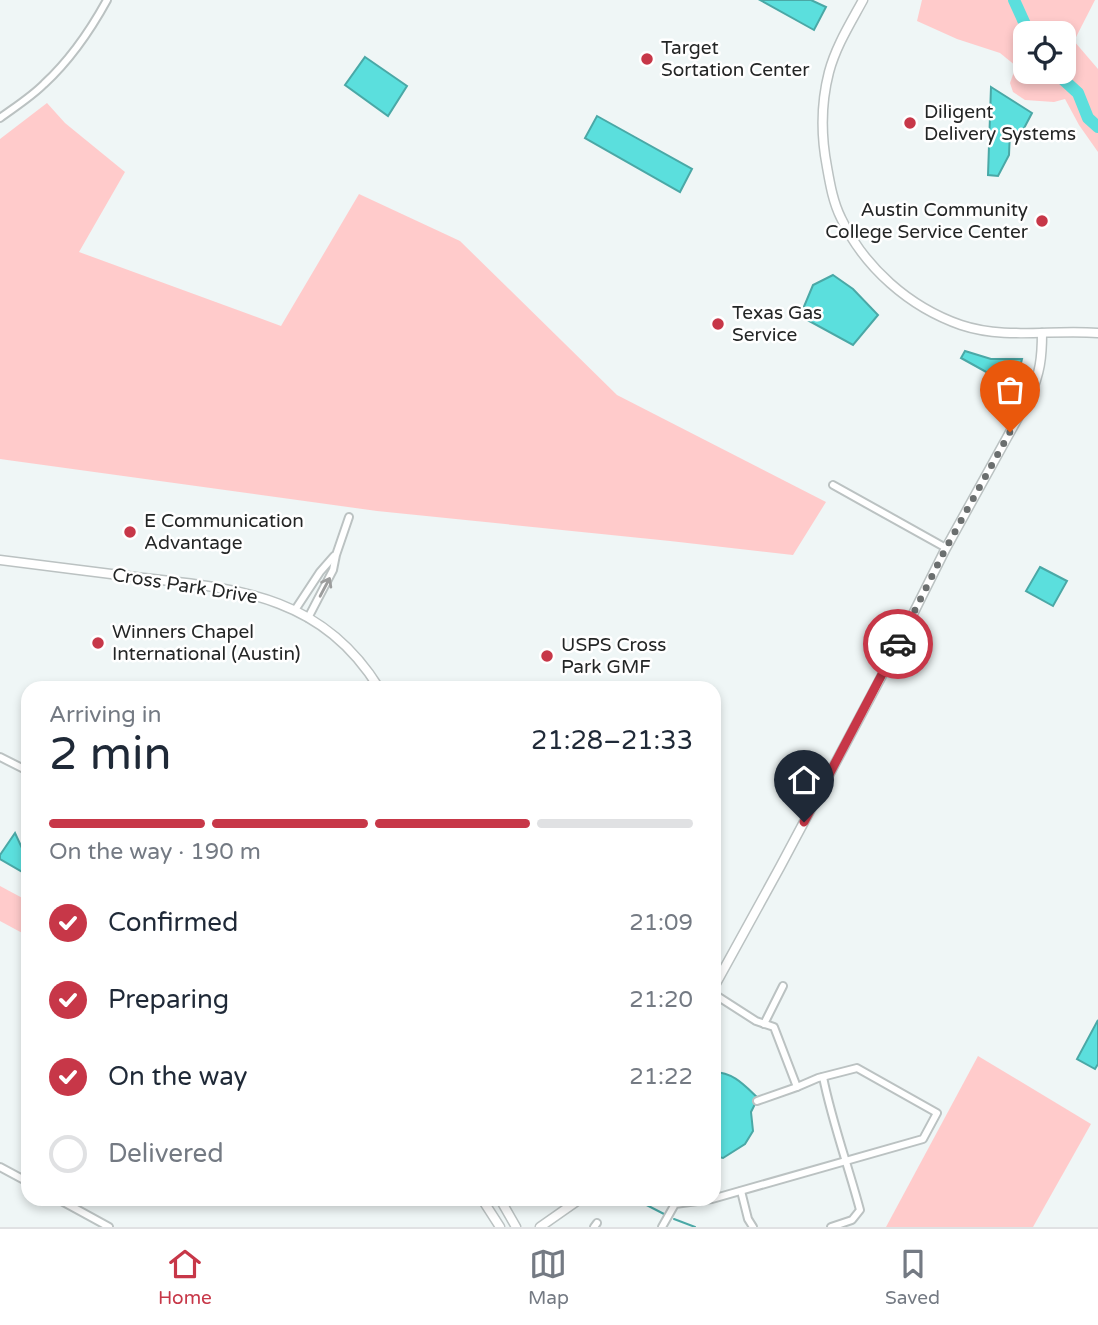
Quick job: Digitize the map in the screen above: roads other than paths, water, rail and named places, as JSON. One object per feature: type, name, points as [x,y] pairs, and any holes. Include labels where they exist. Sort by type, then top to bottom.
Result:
[{"type":"street","points":[[0,118],[42,87],[59,70],[89,31],[107,0]]},
{"type":"street","points":[[863,0],[836,50],[823,101],[823,148],[832,194],[840,218],[856,245],[887,281],[911,300],[962,326],[1010,334],[1098,332]]},
{"type":"street","points":[[721,974],[880,680],[946,548],[1030,396],[1042,361],[1042,333]]},
{"type":"street","points":[[833,485],[946,548]]},
{"type":"street","points":[[309,618],[333,570],[335,555],[349,517]]},
{"type":"street","points":[[295,610],[320,572],[335,555]]},
{"type":"street","name":"Cross Park Drive","points":[[0,559],[259,596],[295,610],[336,637],[357,657],[374,681]]},
{"type":"street","points":[[0,757],[21,768]]},
{"type":"street","points":[[764,1024],[783,986]]},
{"type":"street","points":[[721,999],[756,1021],[774,1027],[797,1087]]},
{"type":"street","points":[[721,1197],[923,1139],[937,1113],[858,1068],[823,1077],[757,1101]]},
{"type":"street","points":[[823,1077],[860,1209],[852,1220],[831,1227]]},
{"type":"street","points":[[0,1167],[21,1178]]},
{"type":"street","points":[[741,1191],[748,1219],[753,1227]]},
{"type":"street","points":[[71,1206],[109,1227]]},
{"type":"street","points":[[486,1206],[500,1227]]},
{"type":"street","points":[[504,1206],[516,1227]]},
{"type":"street","points":[[540,1227],[570,1206]]},
{"type":"street","points":[[663,1227],[672,1206]]},
{"type":"water","points":[[760,0],[811,0],[826,7],[814,30]]},
{"type":"water","points":[[365,57],[407,86],[388,116],[345,85]]},
{"type":"water","points":[[991,87],[1032,113],[1022,132],[1010,132],[1009,155],[998,176],[988,175]]},
{"type":"water","points":[[597,116],[692,169],[680,192],[585,138]]},
{"type":"water","points":[[833,275],[853,289],[878,315],[853,345],[800,316],[813,285]]},
{"type":"water","points":[[965,351],[991,359],[1022,359],[1011,390],[997,384],[999,379],[961,358]]},
{"type":"water","points":[[1040,567],[1067,581],[1053,606],[1026,591]]},
{"type":"water","points":[[15,833],[21,846],[21,871],[0,859]]},
{"type":"water","points":[[1098,1020],[1098,1064],[1095,1069],[1077,1059]]},
{"type":"water","points":[[721,1073],[733,1077],[758,1098],[751,1112],[753,1131],[745,1144],[723,1158]]},
{"type":"waterway","points":[[1014,0],[1024,21]]},
{"type":"waterway","points":[[1068,84],[1078,93],[1088,118],[1098,127]]},
{"type":"waterway","points":[[649,1206],[664,1214]]},
{"type":"waterway","points":[[674,1219],[695,1227]]},
{"type":"place","name":"Target Sortation Center","points":[[647,59]]},
{"type":"place","name":"Diligent Delivery Systems","points":[[910,123]]},
{"type":"place","name":"Austin Community College Service Center","points":[[1042,221]]},
{"type":"place","name":"Texas Gas Service","points":[[718,324]]},
{"type":"place","name":"E Communication Advantage","points":[[130,532]]},
{"type":"place","name":"Winners Chapel International (Austin)","points":[[98,643]]},
{"type":"place","name":"USPS Cross Park GMF","points":[[547,656]]}]
